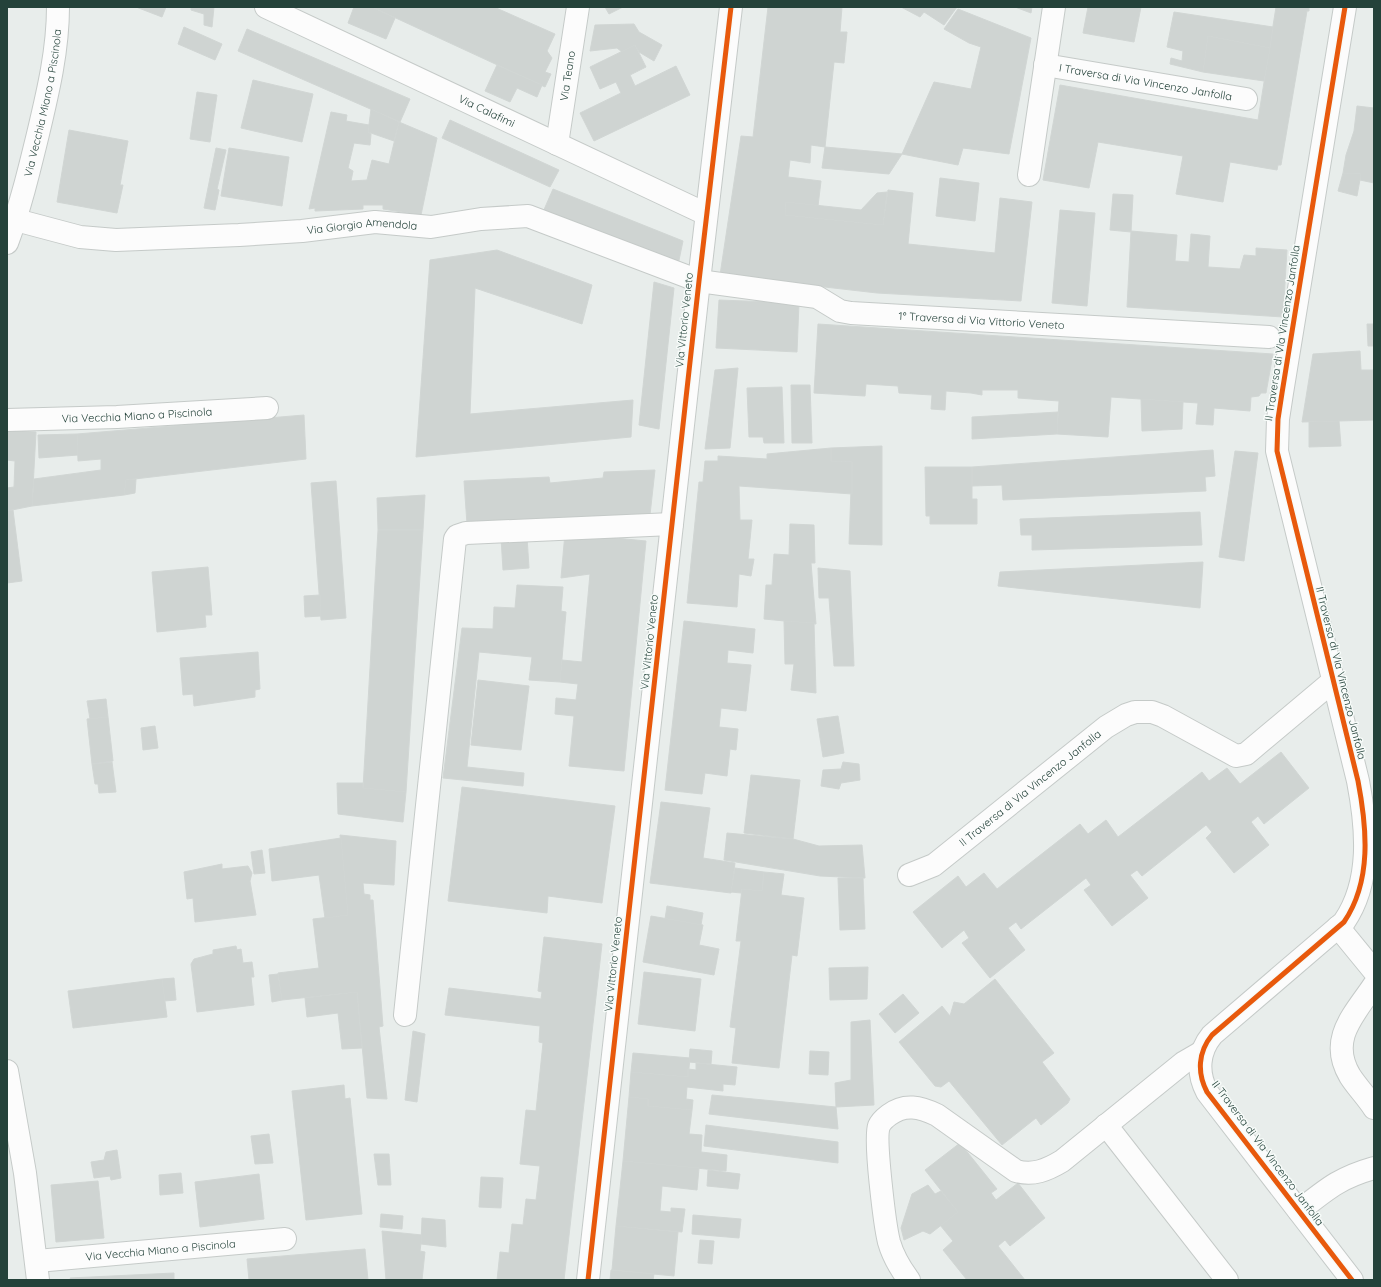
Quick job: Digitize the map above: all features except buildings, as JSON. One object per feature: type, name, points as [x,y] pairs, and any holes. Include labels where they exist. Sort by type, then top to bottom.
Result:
[{"type":"street","name":"Via Vecchia Miano a Piscinola","points":[[7,243],[16,220],[54,58],[58,7]]},
{"type":"street","name":"Via Calafimi","points":[[266,7],[706,214]]},
{"type":"street","name":"Via Teano","points":[[557,144],[578,7]]},
{"type":"street","name":"Via Vittorio Veneto","points":[[588,1280],[698,281],[732,7]]},
{"type":"street","name":"I Traversa di Via Vincenzo Janfolla","points":[[1029,175],[1054,7]]},
{"type":"street","name":"II Traversa di Via Vincenzo Janfolla","points":[[1345,7],[1282,393],[1277,451],[1358,781],[1363,807],[1363,879],[1352,910],[1344,922],[1212,1035],[1205,1043],[1202,1052],[1200,1073],[1208,1092],[1352,1280]]},
{"type":"street","name":"I Traversa di Via Vincenzo Janfolla","points":[[1046,65],[1246,99]]},
{"type":"street","name":"Via Giorgio Amendola","points":[[16,220],[80,237],[116,240],[302,231],[376,222],[431,227],[481,219],[528,216],[698,281]]},
{"type":"street","name":"1° Traversa di Via Vittorio Veneto","points":[[698,281],[817,297],[840,311],[851,313],[1269,337]]},
{"type":"street","name":"Via Vecchia Miano a Piscinola","points":[[7,420],[118,418],[267,408]]},
{"type":"street","points":[[405,1015],[455,539],[457,536],[466,533],[672,524]]},
{"type":"street","name":"II Traversa di Via Vincenzo Janfolla","points":[[909,875],[934,865],[1106,727],[1126,715],[1143,711],[1162,716],[1236,756],[1246,754],[1333,681]]},
{"type":"street","points":[[1338,927],[1374,971]]},
{"type":"street","points":[[1374,985],[1346,1027],[1341,1041],[1342,1056],[1346,1067],[1374,1108]]},
{"type":"street","name":"II Traversa di Via Vincenzo Janfolla","points":[[908,1280],[900,1268],[889,1242],[877,1148],[879,1127],[884,1119],[894,1111],[907,1107],[923,1108],[938,1115],[1016,1171],[1026,1174],[1043,1171],[1053,1166],[1106,1126],[1183,1063],[1202,1052]]},
{"type":"street","name":"Via Vecchia Miano a Piscinola","points":[[7,1071],[15,1111],[38,1271],[284,1239]]},
{"type":"street","points":[[1106,1126],[1141,1168],[1227,1280]]},
{"type":"street","name":"II Traversa di Via Vincenzo Janfolla","points":[[1299,1211],[1335,1183],[1352,1174],[1374,1168]]},
{"type":"cycle path","points":[[588,1280],[699,281],[731,7]]},
{"type":"cycle path","points":[[1345,7],[1278,419],[1277,451],[1358,781],[1364,817],[1365,835],[1363,872],[1353,906],[1344,922],[1212,1035],[1204,1048],[1200,1063],[1200,1070],[1207,1092],[1352,1280]]}]
